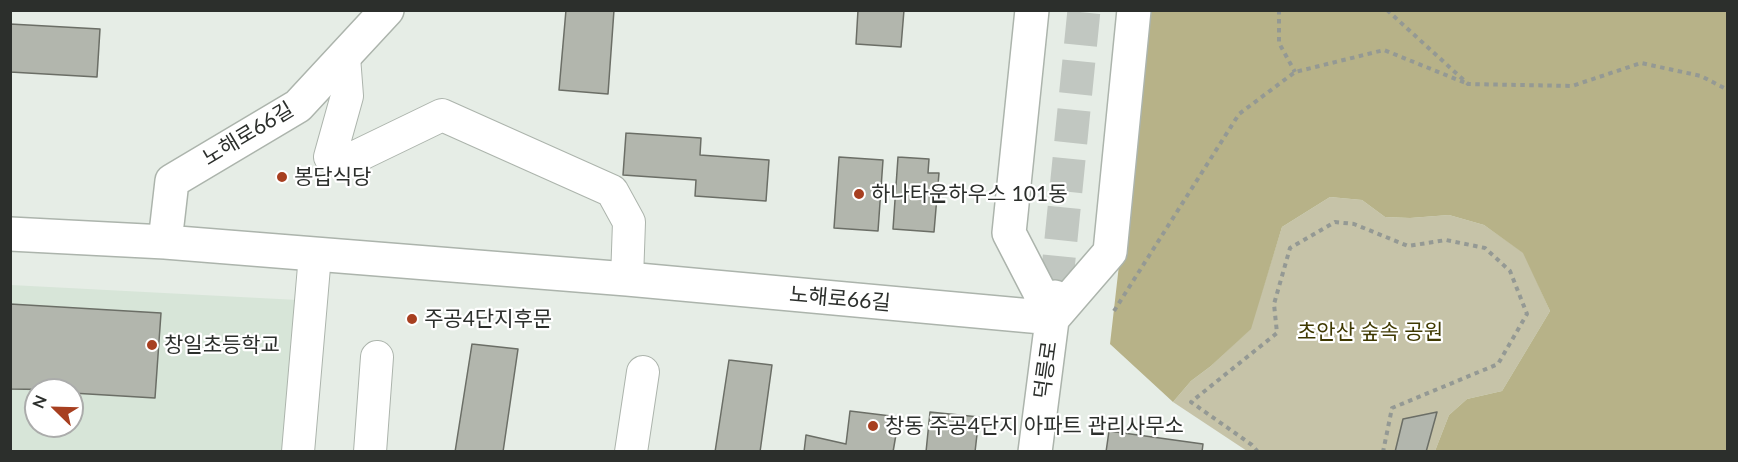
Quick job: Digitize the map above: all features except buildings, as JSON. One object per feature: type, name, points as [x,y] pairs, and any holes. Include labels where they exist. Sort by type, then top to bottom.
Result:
[{"type":"main road","name":"노해로66길","points":[[165,242],[172,181],[298,106],[387,10]]},
{"type":"main road","points":[[1032,10],[1009,233],[1054,304],[1110,252],[1134,10]]},
{"type":"main road","name":"노해로66길","points":[[10,234],[165,242],[627,279],[1054,304]]},
{"type":"main road","name":"덕릉로","points":[[1035,452],[1054,304]]},
{"type":"street","points":[[344,57],[347,96],[330,157],[353,158],[442,115],[612,191],[629,222],[627,279]]},
{"type":"street","points":[[298,452],[315,255]]},
{"type":"street","points":[[370,452],[377,357]]},
{"type":"street","points":[[631,452],[643,372]]},
{"type":"path","points":[[1279,10],[1279,43],[1295,72]]},
{"type":"path","points":[[1387,10],[1468,84]]},
{"type":"path","points":[[1114,311],[1239,114],[1295,72],[1384,50],[1468,84],[1572,87],[1641,63],[1701,76],[1728,90]]},
{"type":"path","points":[[1258,452],[1252,445],[1191,402],[1277,333],[1274,304],[1290,248],[1335,222],[1354,224],[1408,246],[1446,240],[1485,248],[1510,271],[1527,314],[1498,364],[1392,408],[1383,452]]},
{"type":"shaded area","points":[[1148,11],[1727,11],[1727,451],[1435,451],[1449,415],[1467,399],[1502,391],[1550,311],[1523,253],[1484,225],[1449,215],[1385,217],[1362,200],[1330,197],[1282,227],[1251,329],[1191,381],[1173,402],[1110,344]]},
{"type":"shaded area","name":"창일초등학교","points":[[11,285],[298,300],[283,451],[11,451]]},
{"type":"green space","name":"초안산 숲속 공원","points":[[1330,197],[1362,200],[1385,217],[1449,215],[1484,225],[1524,253],[1550,311],[1502,391],[1467,399],[1449,415],[1435,451],[1247,451],[1173,402],[1191,381],[1211,366],[1250,329],[1282,227]]},
{"type":"tunnel","points":[[1056,289],[1084,10]]},
{"type":"place","name":"봉답식당","points":[[282,177]]},
{"type":"place","name":"하나타운하우스 101동","points":[[859,194]]},
{"type":"place","name":"주공4단지후문","points":[[412,319]]},
{"type":"place","name":"창일초등학교","points":[[152,345]]},
{"type":"place","name":"창동 주공4단지 아파트 관리사무소","points":[[873,426]]}]
